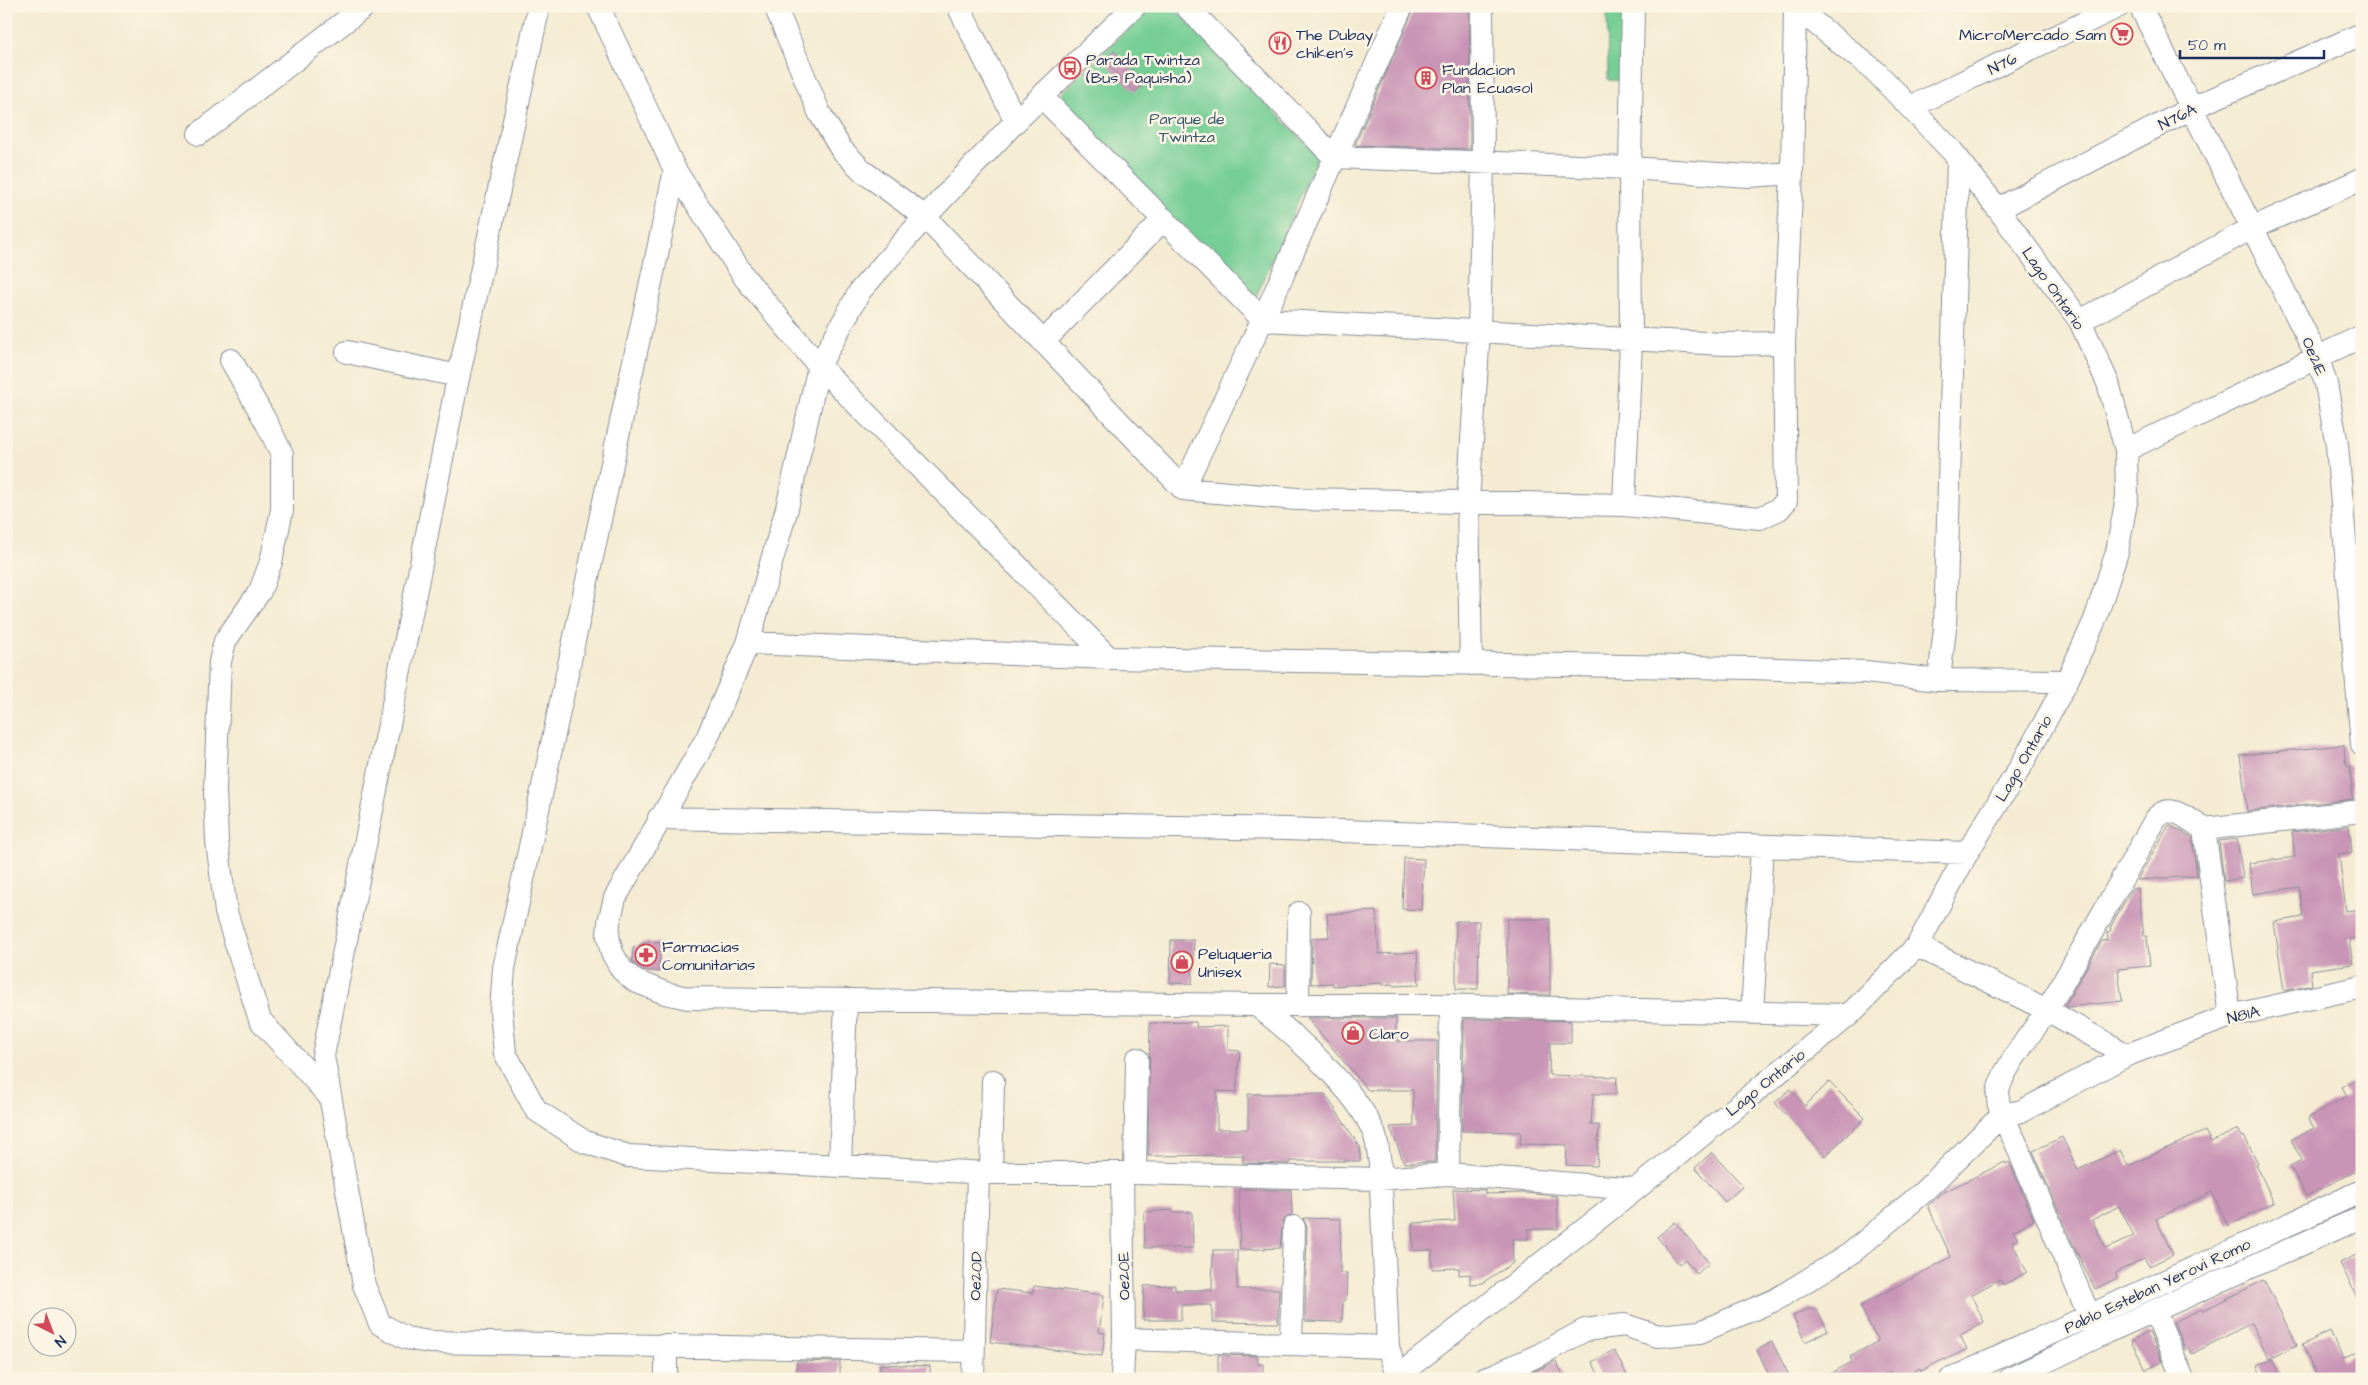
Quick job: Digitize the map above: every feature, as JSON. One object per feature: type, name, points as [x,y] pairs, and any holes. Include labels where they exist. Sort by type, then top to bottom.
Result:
[{"type":"street","points":[[199,134],[365,6]]},
{"type":"street","points":[[539,6],[458,376],[323,1056],[364,1285],[380,1324],[406,1338],[429,1342],[973,1351]]},
{"type":"street","points":[[598,6],[675,170],[745,278],[819,366],[1109,658]]},
{"type":"street","points":[[775,6],[819,112],[841,149],[864,172],[924,217],[1182,489],[1297,499],[1624,505],[1760,518],[1779,509],[1786,501],[1784,343],[1792,173],[1792,7]]},
{"type":"street","points":[[958,6],[1016,121]]},
{"type":"street","points":[[1135,6],[1016,121],[924,217],[860,292],[819,366],[788,508],[748,643],[707,738],[659,818],[615,898],[608,936],[612,953],[622,970],[635,981],[665,993],[688,998],[1256,1005],[1451,1005],[1849,1015]]},
{"type":"street","points":[[1186,6],[1334,157],[1630,168],[1749,176],[1792,173]]},
{"type":"street","points":[[1182,489],[1263,320],[1402,6]]},
{"type":"street","points":[[1471,664],[1468,502],[1480,332],[1483,162],[1482,6]]},
{"type":"street","points":[[1624,505],[1631,340],[1630,168],[1634,6]]},
{"type":"street","name":"N76","points":[[1911,107],[2119,6]]},
{"type":"street","name":"Oe21E","points":[[2140,6],[2318,358],[2326,384],[2353,537],[2362,744]]},
{"type":"street","name":"Lago Ontario","points":[[1396,1378],[1636,1189],[1849,1015],[1917,946],[1967,853],[2021,766],[2067,681],[2096,620],[2117,552],[2127,497],[2126,450],[2108,383],[2080,321],[1958,158],[1875,71],[1792,7]]},
{"type":"street","name":"N76A","points":[[1998,209],[2192,108],[2362,34]]},
{"type":"street","points":[[1042,96],[1263,320],[1631,340],[1724,344],[1784,343]]},
{"type":"street","points":[[1939,680],[1945,618],[1958,158]]},
{"type":"street","points":[[675,170],[504,968],[501,1011],[505,1053],[536,1110],[585,1142],[628,1156],[985,1173],[1379,1179],[1448,1174],[1636,1189]]},
{"type":"street","points":[[2080,321],[2252,228],[2362,179]]},
{"type":"street","points":[[1043,342],[1164,219]]},
{"type":"street","points":[[2126,450],[2362,336]]},
{"type":"street","points":[[347,352],[458,376]]},
{"type":"street","points":[[230,360],[265,420],[282,454],[282,510],[271,562],[260,592],[225,641],[220,662],[215,790],[218,841],[226,912],[260,1020],[330,1097]]},
{"type":"street","points":[[748,643],[1109,658],[1779,669],[1865,672],[1939,680],[2067,681]]},
{"type":"street","points":[[2093,1326],[2020,1156],[2017,1142],[1999,1110],[1998,1092],[2005,1074],[2047,1010],[2160,813],[2172,810],[2204,829],[2362,811]]},
{"type":"street","points":[[659,818],[1286,829],[1967,853]]},
{"type":"street","points":[[2204,829],[2230,1016]]},
{"type":"street","points":[[1752,1013],[1762,846]]},
{"type":"street","points":[[1298,1005],[1299,913]]},
{"type":"street","points":[[1917,946],[2047,1010],[2127,1055]]},
{"type":"street","name":"N81A","points":[[2002,1115],[2022,1111],[2127,1055],[2230,1016],[2362,987]]},
{"type":"street","points":[[840,1166],[846,1000]]},
{"type":"street","points":[[1256,1005],[1285,1028],[1336,1080],[1366,1117],[1377,1143],[1388,1347],[1396,1378]]},
{"type":"street","points":[[1448,1174],[1451,1005]]},
{"type":"street","name":"Oe20E","points":[[1122,1379],[1128,1174],[1137,1059]]},
{"type":"street","name":"Oe20D","points":[[973,1379],[973,1351],[993,1081]]},
{"type":"street","points":[[1485,1379],[1539,1355],[1585,1330],[1624,1325],[1658,1336],[1700,1332],[1775,1300],[1850,1254],[1921,1194],[2002,1115]]},
{"type":"street","name":"Pablo Esteban Yerovi Romo","points":[[1951,1379],[2093,1326],[2362,1192]]},
{"type":"street","name":"Pablo Esteban Yerovi Romo","points":[[2010,1379],[2093,1326],[2155,1312],[2362,1217]]},
{"type":"street","points":[[1291,1344],[1294,1227]]},
{"type":"street","points":[[2155,1312],[2184,1379]]},
{"type":"street","points":[[1124,1339],[1388,1347]]},
{"type":"street","points":[[666,1346],[666,1379]]},
{"type":"green space","name":"Parque de Twintza","points":[[1151,6],[1172,6],[1318,156],[1254,302],[1056,99]]},
{"type":"green space","points":[[1607,6],[1626,6],[1624,81],[1608,80]]},
{"type":"building","name":"Fundacion Plan Ecuasol","points":[[1415,6],[1469,6],[1470,149],[1355,145]]},
{"type":"building","points":[[1114,51],[1145,83],[1135,92],[1104,61]]},
{"type":"building","points":[[2344,745],[2345,761],[2347,766],[2350,766],[2353,799],[2247,811],[2240,755]]},
{"type":"building","points":[[2169,825],[2192,837],[2197,876],[2137,880]]},
{"type":"building","points":[[2349,826],[2352,852],[2339,854],[2346,911],[2361,909],[2362,937],[2349,939],[2353,964],[2310,970],[2312,985],[2284,991],[2274,922],[2303,917],[2299,887],[2253,894],[2249,863],[2295,857],[2292,832]]},
{"type":"building","points":[[2237,839],[2243,878],[2224,881],[2219,841]]},
{"type":"building","points":[[1404,858],[1424,859],[1421,910],[1402,909]]},
{"type":"building","points":[[2138,888],[2144,936],[2147,936],[2150,966],[2118,969],[2122,1001],[2068,1007],[2065,1005],[2102,941],[2108,940],[2107,933],[2111,930],[2111,926],[2132,889]]},
{"type":"building","points":[[1376,911],[1379,954],[1417,952],[1419,985],[1393,986],[1393,984],[1382,985],[1382,983],[1333,986],[1333,983],[1311,984],[1312,938],[1329,937],[1327,914]]},
{"type":"building","points":[[1507,919],[1550,919],[1550,995],[1507,994]]},
{"type":"building","points":[[1456,921],[1479,921],[1478,989],[1456,989]]},
{"type":"building","name":"Peluqueria Unisex","points":[[1171,940],[1194,940],[1192,984],[1170,983]]},
{"type":"building","name":"Farmacias Comunitarias","points":[[645,942],[661,943],[659,972],[642,970],[632,961],[633,948]]},
{"type":"building","points":[[1270,964],[1285,965],[1285,986],[1269,987]]},
{"type":"building","points":[[1307,1018],[1396,1018],[1396,1041],[1437,1041],[1435,1162],[1404,1163],[1390,1127],[1414,1126],[1413,1090],[1368,1090]]},
{"type":"building","points":[[1464,1019],[1571,1021],[1571,1043],[1550,1043],[1549,1075],[1617,1077],[1616,1094],[1593,1094],[1591,1125],[1599,1125],[1597,1166],[1566,1165],[1567,1145],[1520,1144],[1521,1132],[1462,1131]]},
{"type":"building","points":[[1196,1022],[1196,1027],[1228,1026],[1228,1050],[1240,1051],[1236,1092],[1217,1091],[1217,1129],[1248,1129],[1248,1094],[1325,1094],[1360,1147],[1360,1161],[1290,1161],[1290,1164],[1243,1163],[1243,1155],[1148,1156],[1150,1023]]},
{"type":"building","points":[[2362,1076],[2362,1168],[2306,1196],[2290,1166],[2302,1160],[2291,1140],[2314,1128],[2308,1118],[2347,1096],[2342,1087]]},
{"type":"building","points":[[1829,1082],[1865,1118],[1825,1156],[1775,1103],[1790,1089],[1805,1106]]},
{"type":"building","points":[[2238,1129],[2242,1137],[2244,1136],[2258,1163],[2256,1164],[2274,1203],[2228,1226],[2212,1192],[2156,1219],[2173,1255],[2149,1266],[2144,1258],[2115,1273],[2117,1278],[2095,1289],[2076,1251],[2033,1151],[2062,1137],[2078,1170],[2120,1150],[2128,1166],[2205,1131],[2211,1142]],"holes":[[[2119,1206],[2134,1236],[2106,1249],[2092,1220]]]},
{"type":"building","points":[[1712,1152],[1743,1186],[1725,1202],[1695,1168]]},
{"type":"building","points":[[2005,1162],[2006,1164],[2009,1162],[2034,1220],[2013,1231],[2018,1239],[2012,1242],[2027,1272],[2003,1285],[2000,1279],[1971,1295],[1984,1322],[1960,1335],[1967,1349],[1921,1371],[1920,1368],[1899,1379],[1893,1379],[1890,1372],[1877,1379],[1820,1379],[1852,1362],[1850,1357],[1878,1341],[1860,1306],[1951,1257],[1928,1206],[1940,1194]]},
{"type":"building","points":[[1239,1189],[1291,1190],[1292,1214],[1283,1221],[1280,1248],[1240,1250]]},
{"type":"building","points":[[1453,1189],[1485,1190],[1485,1194],[1526,1193],[1557,1196],[1558,1229],[1528,1229],[1528,1239],[1512,1239],[1513,1263],[1482,1283],[1470,1284],[1470,1274],[1459,1275],[1459,1268],[1432,1269],[1432,1250],[1413,1251],[1412,1223],[1455,1221]]},
{"type":"building","points":[[1172,1210],[1172,1212],[1192,1212],[1193,1248],[1145,1248],[1144,1212]]},
{"type":"building","points":[[1303,1218],[1341,1219],[1340,1273],[1347,1273],[1346,1300],[1343,1300],[1342,1322],[1305,1321],[1307,1227]]},
{"type":"building","points":[[1675,1222],[1709,1263],[1697,1274],[1685,1259],[1679,1264],[1657,1237]]},
{"type":"building","points":[[1213,1250],[1237,1250],[1237,1289],[1279,1289],[1278,1323],[1212,1322],[1212,1305],[1181,1305],[1181,1320],[1143,1320],[1144,1286],[1175,1285],[1175,1290],[1212,1290]]},
{"type":"building","points":[[2362,1252],[2362,1307],[2340,1263]]},
{"type":"building","points":[[2264,1280],[2297,1345],[2269,1359],[2251,1323],[2192,1354],[2188,1348],[2185,1350],[2174,1322],[2201,1309],[2202,1311]]},
{"type":"building","points":[[1034,1286],[1104,1295],[1099,1332],[1105,1333],[1102,1356],[990,1342],[997,1289],[1033,1293]]},
{"type":"building","points":[[1810,1308],[1812,1310],[1816,1308],[1828,1331],[1805,1342],[1793,1316]]},
{"type":"building","points":[[2330,1331],[2343,1359],[2362,1350],[2362,1379],[2318,1379],[2302,1345]]},
{"type":"building","points":[[2149,1332],[2162,1362],[2146,1370],[2131,1341]]},
{"type":"building","points":[[1772,1342],[1791,1379],[1771,1379],[1757,1350]]},
{"type":"building","points":[[1614,1350],[1629,1379],[1601,1379],[1592,1362]]},
{"type":"building","points":[[1218,1355],[1258,1356],[1258,1364],[1263,1364],[1263,1379],[1218,1379]]},
{"type":"building","points":[[2272,1359],[2282,1379],[2263,1379],[2257,1366]]},
{"type":"building","points":[[797,1361],[840,1362],[840,1379],[797,1379]]},
{"type":"building","points":[[1556,1361],[1565,1379],[1518,1379],[1544,1367]]},
{"type":"building","points":[[880,1364],[930,1366],[930,1379],[880,1379]]},
{"type":"place","name":"MicroMercado Sam","points":[[2122,34]]},
{"type":"place","name":"The Dubay chiken's","points":[[1280,43]]},
{"type":"place","name":"Parada Twintza (Bus Paquisha)","points":[[1070,68]]},
{"type":"place","name":"Fundacion Plan Ecuasol","points":[[1426,78]]},
{"type":"place","name":"Farmacias Comunitarias","points":[[646,955]]},
{"type":"place","name":"Peluqueria Unisex","points":[[1182,962]]},
{"type":"place","name":"Claro","points":[[1353,1033]]}]
